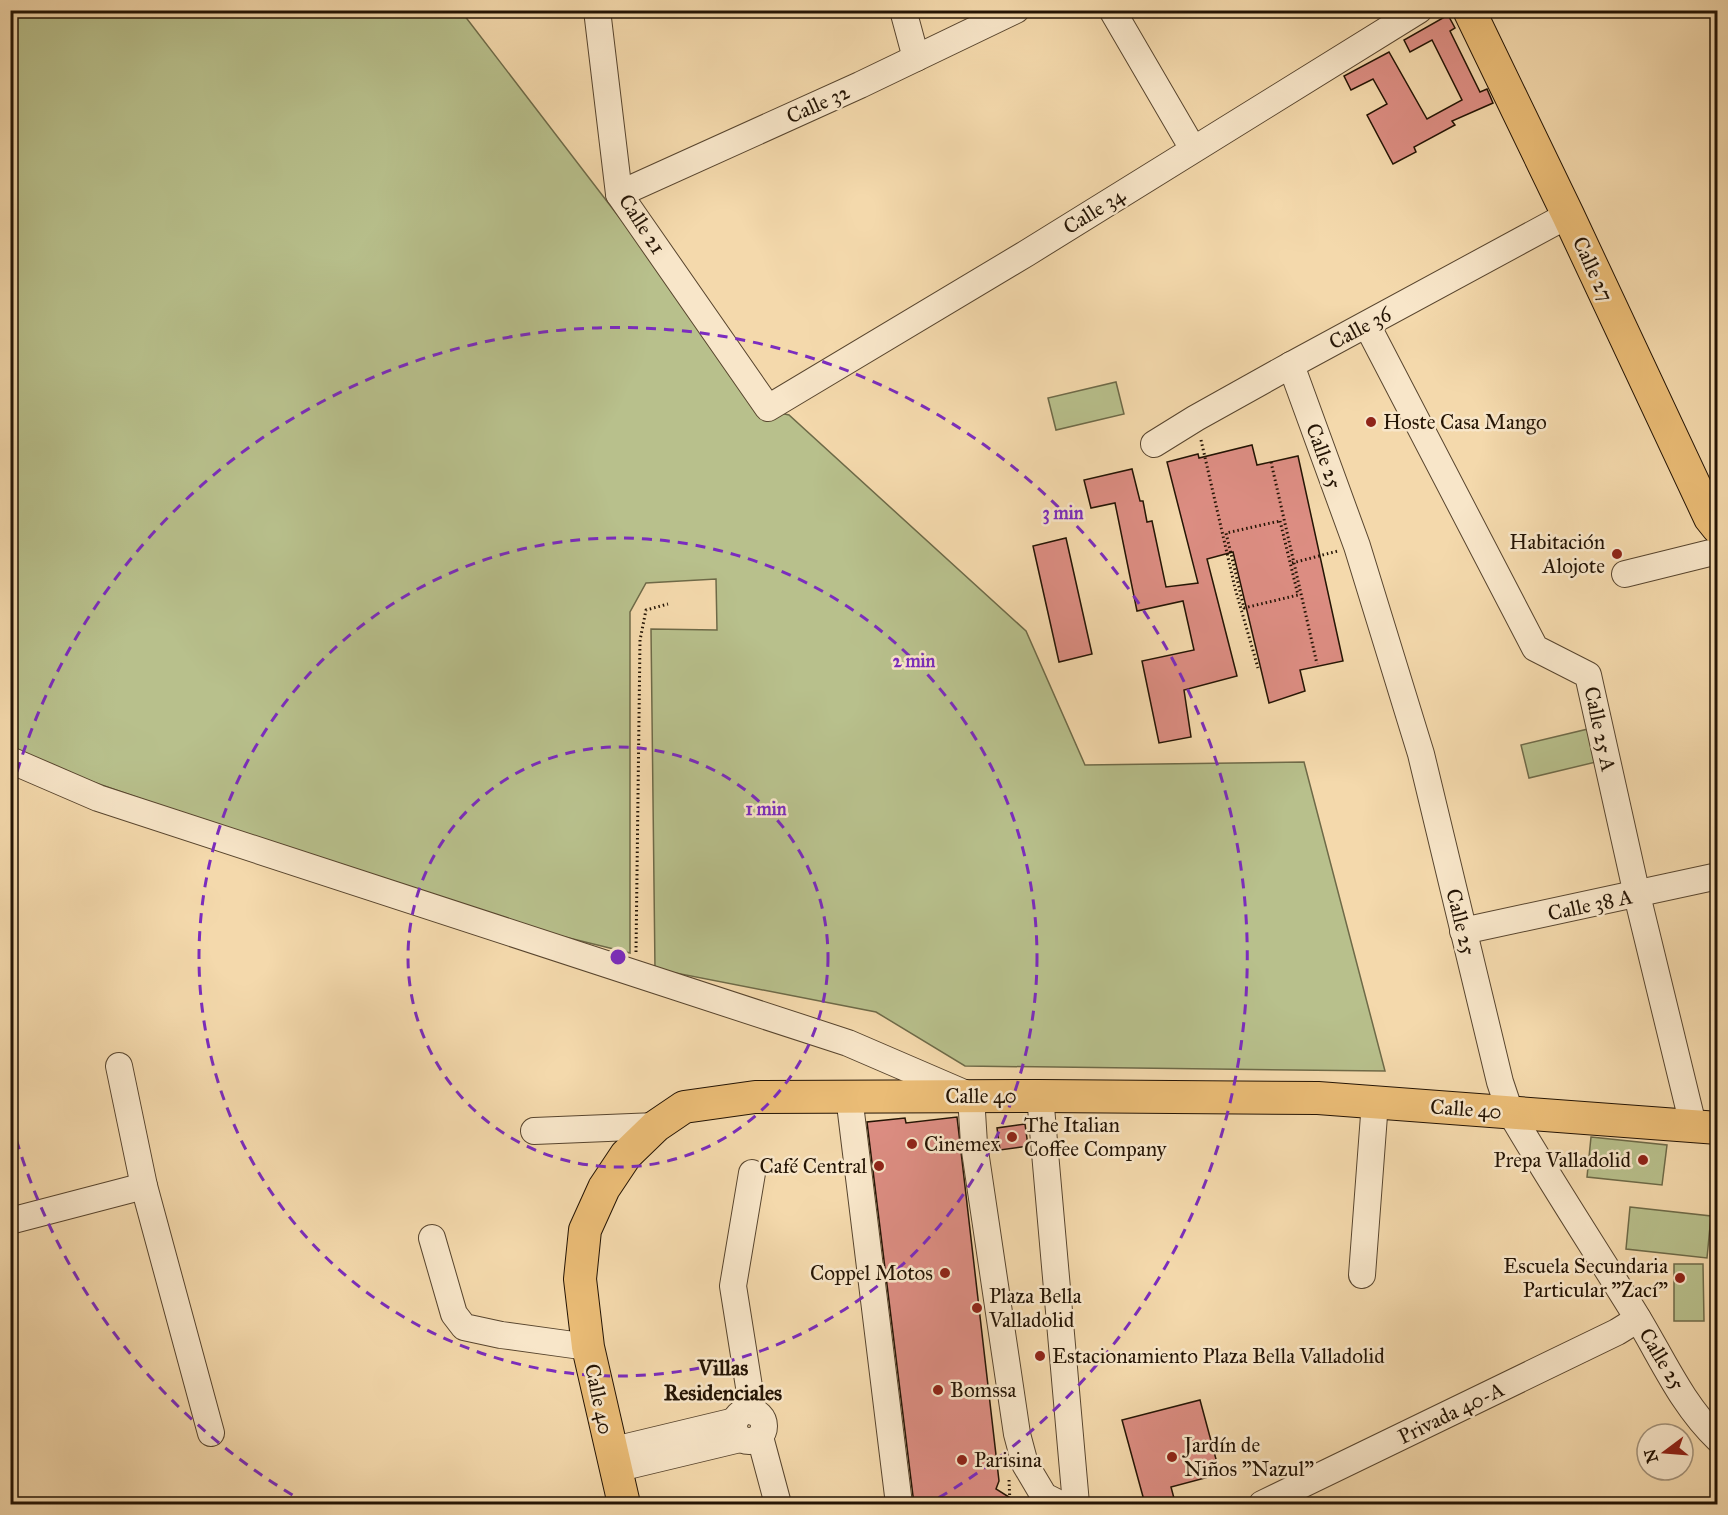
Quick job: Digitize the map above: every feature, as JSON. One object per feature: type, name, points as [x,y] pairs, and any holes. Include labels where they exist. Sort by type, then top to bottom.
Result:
[{"type":"main road","name":"Calle 27","points":[[1468,10],[1568,215],[1710,518],[1718,528]]},
{"type":"main road","name":"Calle 40","points":[[624,1504],[612,1460],[588,1347],[580,1279],[585,1230],[604,1188],[627,1155],[656,1126],[684,1107],[755,1097],[1318,1098],[1705,1126]]},
{"type":"street","name":"Calle 21","points":[[597,10],[619,194],[768,408]]},
{"type":"street","points":[[903,10],[916,58]]},
{"type":"street","name":"Calle 32","points":[[619,194],[1016,10]]},
{"type":"street","points":[[1113,10],[1193,149]]},
{"type":"street","name":"Calle 34","points":[[768,408],[1027,253],[1419,10]]},
{"type":"street","name":"Calle 36","points":[[1154,444],[1291,365],[1568,215]]},
{"type":"street","name":"Calle 25 A","points":[[1367,325],[1534,648],[1588,675],[1637,895],[1705,1126]]},
{"type":"street","name":"Calle 25","points":[[1291,365],[1357,546],[1421,754],[1500,1082],[1510,1112],[1677,1386],[1707,1429],[1718,1439]]},
{"type":"street","points":[[1625,574],[1718,551]]},
{"type":"street","points":[[10,760],[98,798],[848,1043],[971,1096],[974,1144],[1017,1434],[1026,1464],[1044,1496],[1060,1504]]},
{"type":"street","name":"Calle 38 A","points":[[1463,931],[1718,876]]},
{"type":"street","points":[[119,1066],[144,1186],[211,1433]]},
{"type":"street","points":[[849,1096],[899,1504]]},
{"type":"street","points":[[1040,1096],[1076,1504]]},
{"type":"street","points":[[1362,1275],[1375,1102]]},
{"type":"street","points":[[534,1131],[656,1126]]},
{"type":"street","points":[[752,1173],[733,1286],[747,1427],[778,1504]]},
{"type":"street","points":[[10,1221],[144,1186]]},
{"type":"street","points":[[432,1238],[454,1314],[464,1327],[501,1335],[588,1347]]},
{"type":"street","name":"Privada 40-A","points":[[1262,1504],[1617,1332],[1638,1319]]},
{"type":"street","points":[[612,1460],[747,1427]]},
{"type":"path","points":[[1196,418],[1234,588],[1258,669]]},
{"type":"path","points":[[1272,462],[1292,563],[1298,595],[1244,608],[1226,533],[1280,520],[1292,563],[1317,664]]},
{"type":"path","points":[[1292,563],[1357,546]]},
{"type":"path","points":[[636,975],[640,640],[646,610],[669,604]]},
{"type":"path","points":[[1008,1481],[1010,1504]]},
{"type":"green space","points":[[10,11],[461,11],[767,410],[789,415],[1026,631],[1085,765],[1304,762],[1385,1071],[965,1066],[876,1012],[655,969],[651,629],[717,630],[716,579],[646,583],[630,612],[630,953],[475,915],[33,761],[11,744]]},
{"type":"green space","points":[[1116,382],[1124,414],[1056,430],[1048,398]]},
{"type":"green space","points":[[1588,729],[1596,762],[1529,778],[1521,745]]},
{"type":"green space","points":[[1591,1137],[1667,1145],[1662,1185],[1587,1177]]},
{"type":"green space","points":[[1630,1207],[1711,1216],[1707,1258],[1626,1249]]},
{"type":"green space","points":[[1674,1264],[1703,1264],[1704,1321],[1674,1321]]},
{"type":"building","points":[[1448,15],[1455,28],[1450,31],[1480,92],[1487,89],[1493,103],[1452,121],[1455,125],[1414,147],[1416,152],[1393,164],[1367,115],[1387,104],[1373,79],[1351,90],[1344,76],[1389,52],[1427,119],[1462,100],[1432,40],[1410,52],[1404,40]]},
{"type":"building","points":[[1252,445],[1257,465],[1298,456],[1343,661],[1300,670],[1305,691],[1269,703],[1233,552],[1207,559],[1237,676],[1184,690],[1191,737],[1159,743],[1142,661],[1194,650],[1183,601],[1137,611],[1115,503],[1091,508],[1084,480],[1132,469],[1140,501],[1143,501],[1147,522],[1152,521],[1166,587],[1198,583],[1167,462],[1198,454],[1199,458]]},
{"type":"building","points":[[1066,538],[1092,654],[1059,662],[1033,546]]},
{"type":"building","points":[[957,1117],[999,1481],[996,1489],[1020,1504],[914,1504],[867,1122],[905,1118],[906,1123]]},
{"type":"building","name":"The Italian Coffee Company","points":[[1025,1124],[1028,1146],[1000,1150],[997,1128]]},
{"type":"building","name":"Jardín de Niños \"Nazul\"","points":[[1200,1400],[1220,1474],[1171,1487],[1175,1502],[1145,1504],[1122,1420]]},
{"type":"place","name":"Hoste Casa Mango","points":[[1371,422]]},
{"type":"place","name":"Habitación Alojote","points":[[1617,554]]},
{"type":"place","name":"The Italian Coffee Company","points":[[1012,1137]]},
{"type":"place","name":"Cinemex","points":[[912,1144]]},
{"type":"place","name":"Prepa Valladolid","points":[[1643,1160]]},
{"type":"place","name":"Café Central","points":[[879,1166]]},
{"type":"place","name":"Coppel Motos","points":[[945,1273]]},
{"type":"place","name":"Escuela Secundaria Particular \"Zací\"","points":[[1680,1278]]},
{"type":"place","name":"Plaza Bella Valladolid","points":[[977,1308]]},
{"type":"place","name":"Estacionamiento Plaza Bella Valladolid","points":[[1040,1356]]},
{"type":"place","name":"Bomssa","points":[[938,1390]]},
{"type":"place","name":"Jardín de Niños \"Nazul\"","points":[[1172,1457]]},
{"type":"place","name":"Parisina","points":[[962,1460]]},
{"type":"district","name":"Villas Residenciales","points":[[723,1380]]}]
